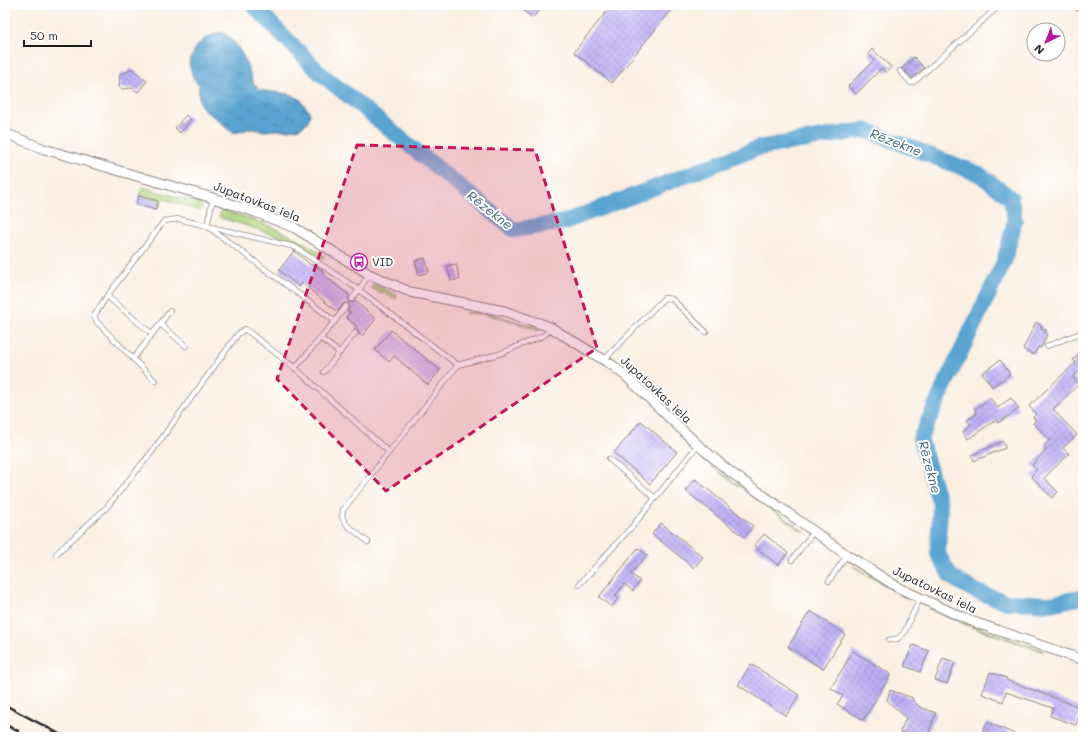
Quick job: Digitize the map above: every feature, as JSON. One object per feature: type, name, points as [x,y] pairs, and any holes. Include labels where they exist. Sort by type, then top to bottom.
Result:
[{"type":"street","name":"Jupatovkas iela","points":[[5,132],[44,149],[213,198],[255,212],[295,228],[369,274],[410,292],[504,311],[550,327],[604,360],[628,378],[698,445],[729,471],[814,530],[847,555],[899,588],[968,620],[1083,660]]},
{"type":"lane","points":[[900,71],[911,83],[915,81],[1000,5]]},
{"type":"lane","points":[[207,226],[213,198]]},
{"type":"lane","points":[[155,381],[97,322],[94,316],[107,296],[164,221],[179,219],[295,247],[359,290],[458,365]]},
{"type":"lane","points":[[207,226],[335,321]]},
{"type":"lane","points":[[352,299],[369,274]]},
{"type":"lane","points":[[107,296],[152,334]]},
{"type":"lane","points":[[604,360],[664,298],[672,299],[706,332]]},
{"type":"lane","points":[[295,368],[346,306]]},
{"type":"lane","points":[[133,359],[170,311]]},
{"type":"lane","points":[[160,324],[186,346]]},
{"type":"lane","points":[[368,542],[348,525],[342,517],[343,510],[458,365],[499,354],[538,338],[546,334],[550,327]]},
{"type":"lane","points":[[56,554],[106,508],[150,453],[238,334],[245,329],[295,368],[389,452]]},
{"type":"lane","points":[[1047,346],[1083,332]]},
{"type":"lane","points":[[324,372],[355,333]]},
{"type":"lane","points":[[320,338],[340,353]]},
{"type":"lane","points":[[579,585],[636,522],[698,445]]},
{"type":"lane","points":[[609,459],[655,498]]},
{"type":"lane","points":[[792,560],[814,530]]},
{"type":"lane","points":[[828,581],[847,555]]},
{"type":"lane","points":[[889,640],[897,639],[904,633],[920,598]]},
{"type":"highlighted area","points":[[357,145],[535,150],[597,348],[386,491],[277,379]]},
{"type":"green space","points":[[142,187],[196,202],[202,206],[200,211],[164,199],[156,210],[158,201],[139,196]]},
{"type":"green space","points":[[222,210],[249,218],[274,228],[299,240],[324,256],[322,259],[293,241],[219,217]]},
{"type":"green space","points":[[374,284],[397,295],[396,299],[371,288]]},
{"type":"green space","points":[[465,313],[489,313],[536,327],[539,331],[485,314]]},
{"type":"green space","points":[[701,458],[803,531],[805,533],[724,476]]},
{"type":"green space","points":[[853,566],[904,595],[906,598]]},
{"type":"green space","points":[[927,608],[959,621],[1042,650],[1044,652],[969,626]]},
{"type":"water","points":[[222,32],[227,35],[238,47],[253,82],[259,90],[289,94],[300,99],[310,113],[306,124],[298,129],[292,130],[266,131],[251,129],[233,132],[204,110],[199,99],[199,85],[193,78],[189,63],[196,47],[202,41],[214,34]]},
{"type":"building","points":[[516,5],[543,5],[533,18]]},
{"type":"building","points":[[612,5],[675,5],[612,83],[574,52]]},
{"type":"building","points":[[872,49],[891,67],[886,73],[882,68],[856,94],[848,86],[874,60],[868,54]]},
{"type":"building","points":[[914,57],[924,68],[912,78],[902,68]]},
{"type":"building","points":[[131,68],[147,81],[138,92],[132,88],[123,89],[119,87],[120,74],[127,72]]},
{"type":"building","points":[[186,115],[191,120],[180,133],[175,128]]},
{"type":"building","points":[[139,196],[158,201],[156,210],[136,204]]},
{"type":"building","points":[[294,251],[311,265],[315,265],[323,271],[323,275],[349,295],[349,302],[353,303],[355,301],[376,319],[362,336],[359,334],[358,330],[354,329],[357,327],[346,317],[351,312],[347,312],[350,307],[348,303],[344,303],[338,311],[335,310],[302,283],[299,287],[279,270]]},
{"type":"building","points":[[425,258],[429,272],[419,275],[415,261]]},
{"type":"building","points":[[456,264],[460,279],[451,281],[447,266]]},
{"type":"building","points":[[1036,322],[1042,326],[1041,328],[1046,330],[1045,333],[1047,334],[1041,348],[1038,347],[1034,355],[1023,349]]},
{"type":"building","points":[[391,330],[440,370],[428,385],[394,356],[389,362],[375,350]]},
{"type":"building","points":[[1080,354],[1082,356],[1083,355],[1083,370],[1082,369],[1073,377],[1079,384],[1053,409],[1077,435],[1063,448],[1069,454],[1044,478],[1058,492],[1052,498],[1031,476],[1037,470],[1032,465],[1047,449],[1044,445],[1050,440],[1033,423],[1036,420],[1033,417],[1036,414],[1029,406],[1076,362],[1073,360]]},
{"type":"building","points":[[1000,360],[1010,374],[992,387],[982,373]]},
{"type":"building","points":[[990,398],[997,408],[1011,398],[1019,409],[998,423],[996,420],[968,439],[963,431],[971,425],[967,420],[977,414],[975,409]]},
{"type":"building","points":[[641,421],[677,452],[650,484],[614,453]]},
{"type":"building","points":[[1003,441],[1005,448],[974,461],[972,455]]},
{"type":"building","points":[[695,479],[753,526],[744,537],[686,491]]},
{"type":"building","points":[[661,523],[703,557],[694,568],[652,534]]},
{"type":"building","points":[[764,534],[788,553],[778,565],[754,546]]},
{"type":"building","points":[[638,548],[647,555],[631,574],[640,581],[633,591],[624,584],[615,596],[618,598],[612,607],[599,597]]},
{"type":"building","points":[[810,611],[845,634],[823,669],[788,647]]},
{"type":"building","points":[[913,645],[929,651],[920,672],[904,666]]},
{"type":"building","points":[[853,651],[890,674],[863,720],[837,704],[843,696],[831,688]]},
{"type":"building","points":[[943,658],[955,662],[947,684],[935,680]]},
{"type":"building","points":[[751,664],[799,695],[786,716],[738,685]]},
{"type":"building","points":[[990,672],[1007,678],[1006,680],[1082,708],[1076,725],[1050,716],[1053,708],[1006,692],[1003,702],[982,694]]},
{"type":"building","points":[[890,690],[913,698],[912,700],[920,707],[936,713],[927,737],[913,737],[900,732],[906,718],[887,700]]},
{"type":"building","points":[[987,722],[1022,737],[990,737],[982,733]]},
{"type":"waterway","name":"Rēzekne","points":[[253,5],[320,73],[514,230],[564,222],[758,148],[865,130],[979,174],[1011,198],[1015,221],[1004,262],[920,439],[940,504],[938,554],[951,577],[977,592],[1007,602],[1050,604],[1083,597]]},
{"type":"railway","points":[[5,705],[65,737]]},
{"type":"railway","points":[[5,725],[18,731]]},
{"type":"railway","points":[[5,732],[14,737]]},
{"type":"place","name":"VID","points":[[359,262]]}]
